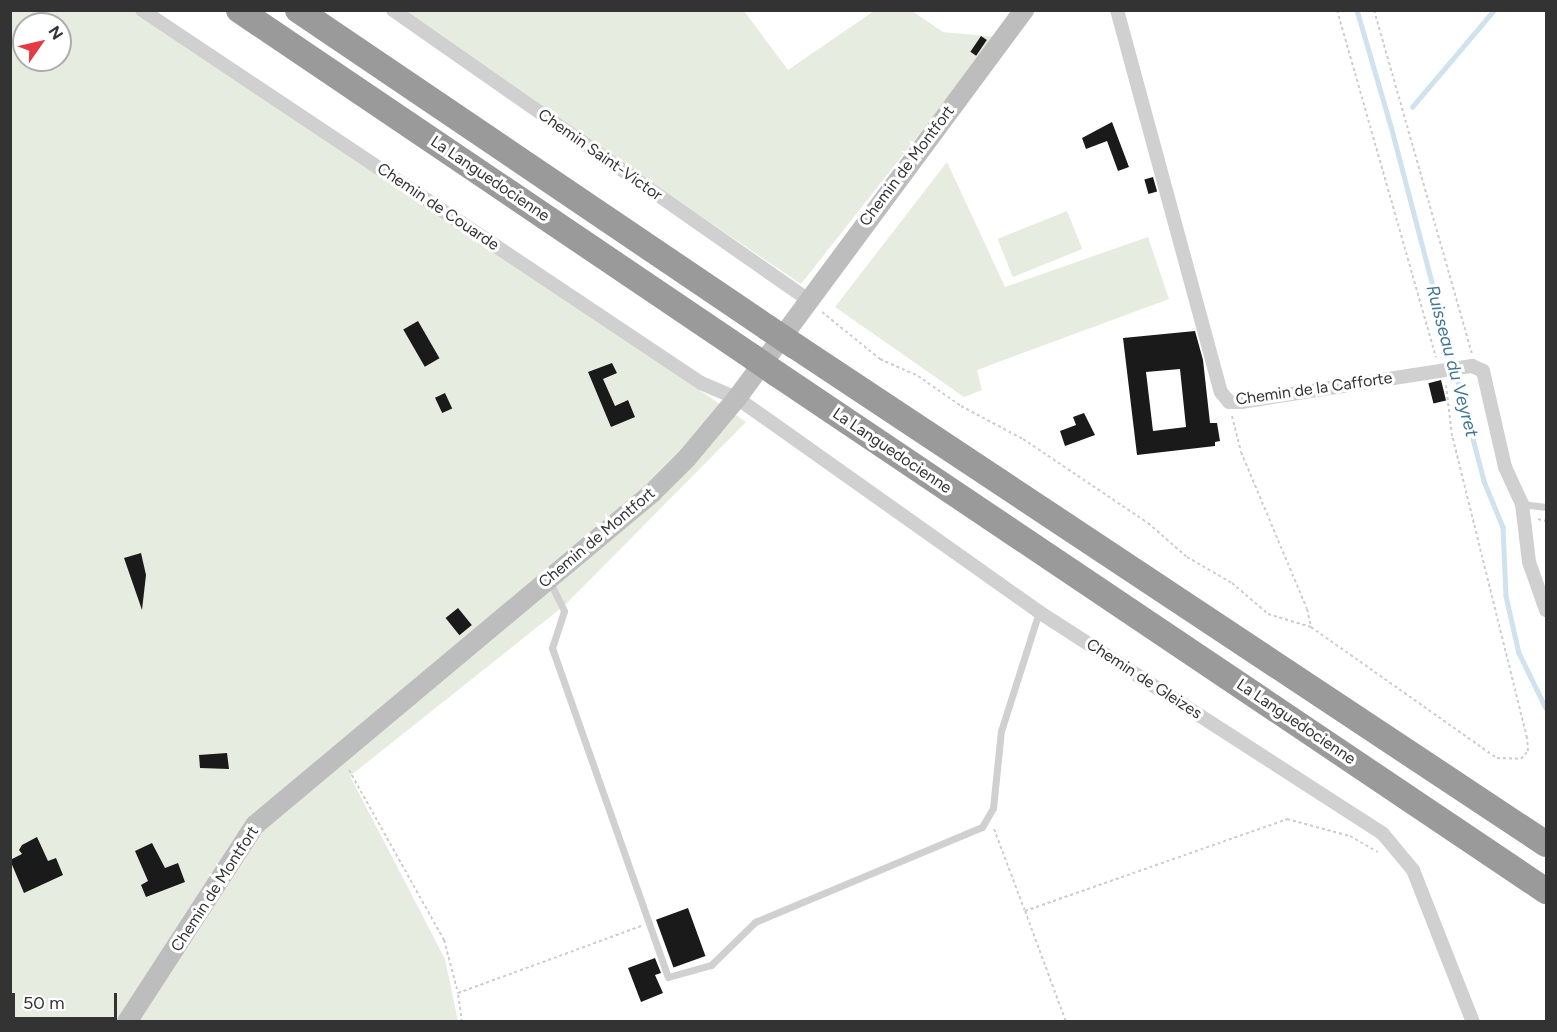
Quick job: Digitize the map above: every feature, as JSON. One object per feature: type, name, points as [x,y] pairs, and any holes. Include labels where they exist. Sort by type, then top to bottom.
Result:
[{"type":"highway","name":"La Languedocienne","points":[[239,10],[1546,891]]},
{"type":"highway","name":"La Languedocienne","points":[[298,10],[768,328],[1546,844]]},
{"type":"street","name":"Chemin de Couarde","points":[[142,10],[701,383],[737,398]]},
{"type":"street","name":"Chemin Saint-Victor","points":[[393,10],[807,299]]},
{"type":"street","name":"Chemin de Montfort","points":[[128,1022],[255,825],[652,493],[737,398],[807,299],[1024,10]]},
{"type":"street","name":"Chemin de la Cafforte","points":[[1117,10],[1221,392],[1229,402],[1474,367]]},
{"type":"street","points":[[1474,367],[1488,381],[1505,467],[1522,504],[1529,562],[1546,610]]},
{"type":"street","name":"Chemin de Gleizes","points":[[737,398],[1040,612],[1383,834],[1413,870],[1473,1022]]},
{"type":"lane","points":[[1522,504],[1546,507]]},
{"type":"lane","points":[[549,580],[564,611],[552,648],[668,977],[711,964],[755,922],[982,827],[993,808],[1001,731],[1040,612]]},
{"type":"path","points":[[807,299],[880,359],[918,376],[961,406],[1023,439],[1148,523],[1187,557],[1232,583],[1268,614],[1311,627],[1497,758],[1521,759],[1528,750],[1452,436],[1449,392],[1337,10]]},
{"type":"path","points":[[1374,10],[1474,367]]},
{"type":"path","points":[[1229,402],[1241,452],[1307,609],[1311,627]]},
{"type":"path","points":[[341,755],[444,940],[458,993],[462,1022]]},
{"type":"path","points":[[1025,911],[1287,819],[1350,836],[1382,853]]},
{"type":"path","points":[[982,827],[996,829],[1066,1022]]},
{"type":"path","points":[[458,993],[649,923]]},
{"type":"shaded area","points":[[10,11],[149,11],[746,422],[565,605],[350,776],[445,959],[458,1021],[11,1021]]},
{"type":"shaded area","points":[[397,11],[744,11],[788,70],[874,11],[912,11],[943,32],[996,37],[801,284]]},
{"type":"shaded area","points":[[947,162],[1005,287],[1148,237],[1169,299],[977,370],[982,390],[964,397],[835,307]]},
{"type":"shaded area","points":[[1067,211],[1082,249],[1013,277],[997,239]]},
{"type":"building","points":[[981,36],[987,40],[976,56],[970,52]]},
{"type":"building","points":[[1112,122],[1129,167],[1118,171],[1107,141],[1086,149],[1082,138]]},
{"type":"building","points":[[1153,177],[1157,191],[1148,194],[1144,179]]},
{"type":"building","points":[[418,321],[440,358],[425,367],[403,330]]},
{"type":"building","points":[[1195,331],[1203,360],[1210,423],[1217,423],[1220,441],[1215,442],[1215,446],[1137,455],[1123,338]],"holes":[[[1180,369],[1186,427],[1153,431],[1146,372]]]},
{"type":"building","points":[[612,363],[617,373],[603,379],[615,406],[628,400],[635,417],[611,427],[588,372]]},
{"type":"building","points":[[1441,380],[1446,400],[1433,404],[1428,383]]},
{"type":"building","points":[[445,393],[452,408],[442,413],[435,398]]},
{"type":"building","points":[[1084,413],[1095,435],[1065,446],[1060,431],[1076,425],[1073,417]]},
{"type":"building","points":[[141,553],[146,575],[142,610],[124,558]]},
{"type":"building","points":[[458,608],[472,625],[459,635],[446,618]]},
{"type":"building","points":[[227,753],[229,769],[200,768],[199,755]]},
{"type":"building","points":[[37,837],[48,861],[56,858],[63,875],[24,893],[10,860],[22,854],[19,850],[22,845]]},
{"type":"building","points":[[152,843],[165,868],[178,863],[185,882],[146,897],[141,885],[148,881],[135,851]]},
{"type":"building","points":[[688,908],[705,956],[673,968],[656,920]]},
{"type":"building","points":[[655,958],[661,973],[655,975],[663,993],[641,1002],[628,968]]},
{"type":"waterway","name":"Ruisseau du Veyret","points":[[1357,10],[1391,126],[1484,481],[1503,527],[1506,596],[1519,653],[1546,708]]},
{"type":"waterway","points":[[1412,107],[1494,10]]}]
